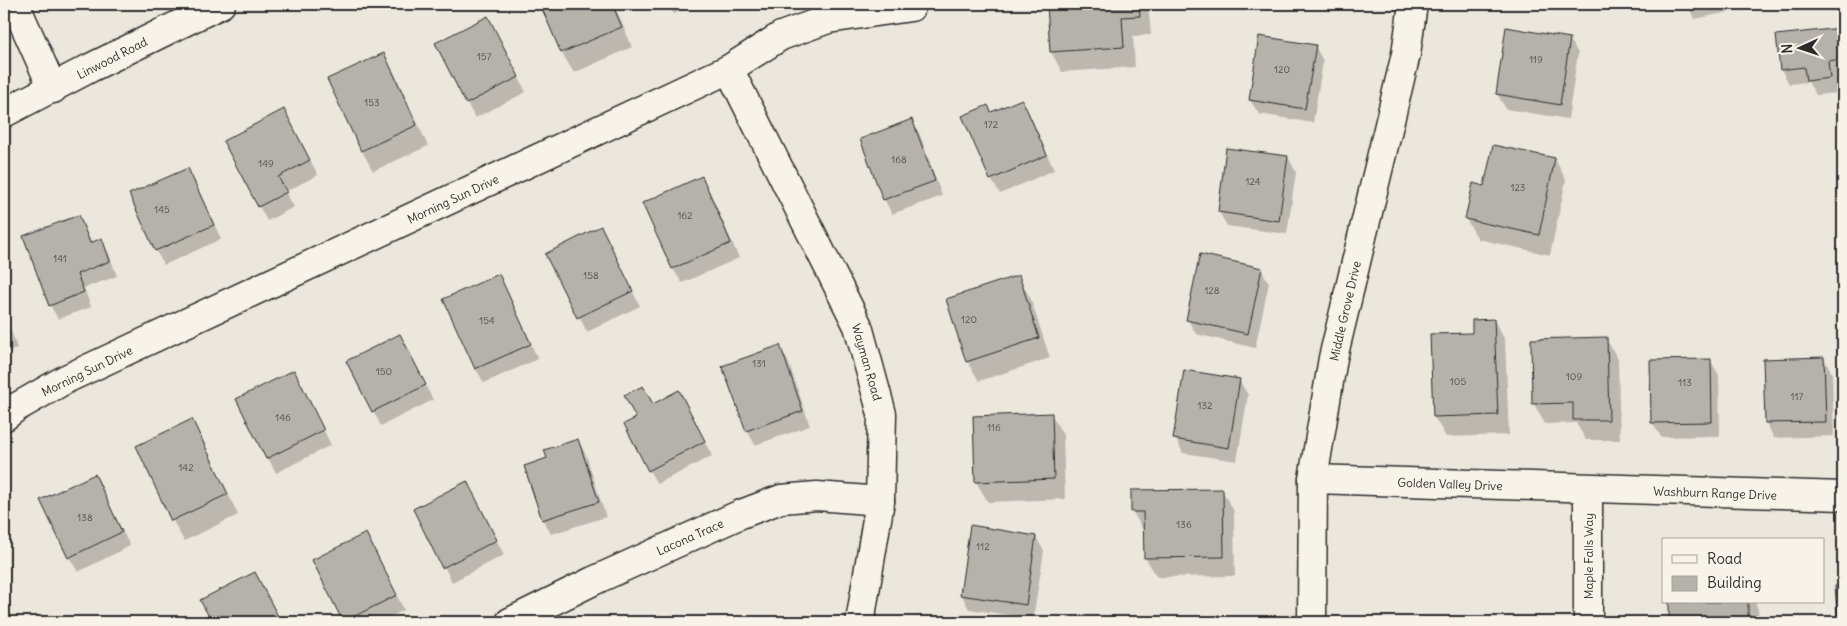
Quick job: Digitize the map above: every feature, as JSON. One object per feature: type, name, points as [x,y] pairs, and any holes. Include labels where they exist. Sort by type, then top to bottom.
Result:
[{"type":"street","points":[[15,4],[53,89]]},
{"type":"street","name":"Linwood Road","points":[[4,113],[90,68],[221,4]]},
{"type":"street","name":"Middle Grove Drive","points":[[1312,622],[1313,479],[1333,358],[1406,54],[1413,4]]},
{"type":"street","name":"Morning Sun Drive","points":[[4,417],[17,407],[66,379],[729,70],[781,36],[828,19],[911,7]]},
{"type":"street","name":"Wayman Road","points":[[729,70],[858,326],[882,414],[880,501],[860,622]]},
{"type":"street","name":"Golden Valley Drive","points":[[1313,479],[1588,489]]},
{"type":"street","name":"Washburn Range Drive","points":[[1588,489],[1843,496]]},
{"type":"street","name":"Maple Falls Way","points":[[1588,489],[1588,622]]},
{"type":"street","name":"Lacona Trace","points":[[510,622],[628,565],[741,514],[781,499],[817,496],[880,501]]},
{"type":"building","points":[[540,4],[612,4],[622,27],[561,53]]},
{"type":"building","points":[[1047,4],[1139,4],[1140,16],[1122,17],[1124,47],[1050,52]]},
{"type":"building","points":[[488,16],[519,77],[466,104],[435,43]]},
{"type":"building","points":[[1506,27],[1570,38],[1560,105],[1496,94]]},
{"type":"building","points":[[1841,28],[1843,59],[1828,61],[1830,78],[1806,81],[1804,67],[1780,70],[1776,35]]},
{"type":"building","points":[[1259,36],[1316,45],[1305,109],[1249,100]]},
{"type":"building","points":[[384,53],[417,125],[361,151],[327,79]]},
{"type":"building","points":[[1022,99],[1047,155],[990,180],[962,116],[988,105],[991,112]]},
{"type":"building","points":[[284,109],[310,160],[278,177],[287,192],[258,207],[223,141]]},
{"type":"building","points":[[912,119],[935,181],[883,200],[860,139]]},
{"type":"building","points":[[1493,145],[1555,158],[1539,235],[1465,219],[1473,183],[1484,186]]},
{"type":"building","points":[[1226,148],[1288,156],[1279,221],[1218,212]]},
{"type":"building","points":[[188,168],[214,225],[155,251],[129,194]]},
{"type":"building","points":[[702,176],[731,243],[672,269],[642,203]]},
{"type":"building","points":[[79,215],[90,243],[102,238],[110,261],[77,274],[84,292],[49,306],[23,236]]},
{"type":"building","points":[[601,226],[633,291],[577,318],[545,254]]},
{"type":"building","points":[[1200,254],[1262,268],[1248,334],[1186,320]]},
{"type":"building","points":[[499,274],[531,344],[475,369],[443,299]]},
{"type":"building","points":[[1019,275],[1039,338],[966,362],[946,299]]},
{"type":"building","points":[[1494,319],[1498,415],[1433,417],[1430,334],[1472,333],[1472,320]]},
{"type":"building","points":[[400,334],[426,385],[372,412],[346,361]]},
{"type":"building","points":[[1607,337],[1609,420],[1573,420],[1573,403],[1532,404],[1531,339]]},
{"type":"building","points":[[780,345],[803,411],[746,431],[722,366]]},
{"type":"building","points":[[1824,357],[1826,422],[1765,423],[1763,359]]},
{"type":"building","points":[[1711,359],[1712,422],[1651,423],[1650,360]]},
{"type":"building","points":[[294,370],[324,430],[266,459],[236,399]]},
{"type":"building","points":[[1184,370],[1240,379],[1229,448],[1173,439]]},
{"type":"building","points":[[643,386],[653,404],[679,390],[705,441],[648,471],[624,424],[636,418],[624,395]]},
{"type":"building","points":[[1052,413],[1054,479],[975,482],[973,416]]},
{"type":"building","points":[[192,419],[228,494],[171,521],[136,446]]},
{"type":"building","points":[[578,439],[599,502],[542,520],[524,466],[547,458],[544,450]]},
{"type":"building","points":[[95,474],[122,532],[68,558],[40,500]]},
{"type":"building","points":[[467,481],[497,540],[442,568],[413,509]]},
{"type":"building","points":[[1223,489],[1224,557],[1144,558],[1143,512],[1131,512],[1131,490]]},
{"type":"building","points":[[970,525],[1036,536],[1026,605],[960,595]]},
{"type":"building","points":[[366,533],[397,595],[343,622],[312,560]]},
{"type":"building","points":[[255,572],[281,622],[212,622],[200,600]]},
{"type":"building","points":[[1843,585],[1843,622],[1838,622],[1835,586]]},
{"type":"building","points":[[1669,604],[1748,604],[1748,622],[1669,622]]}]
